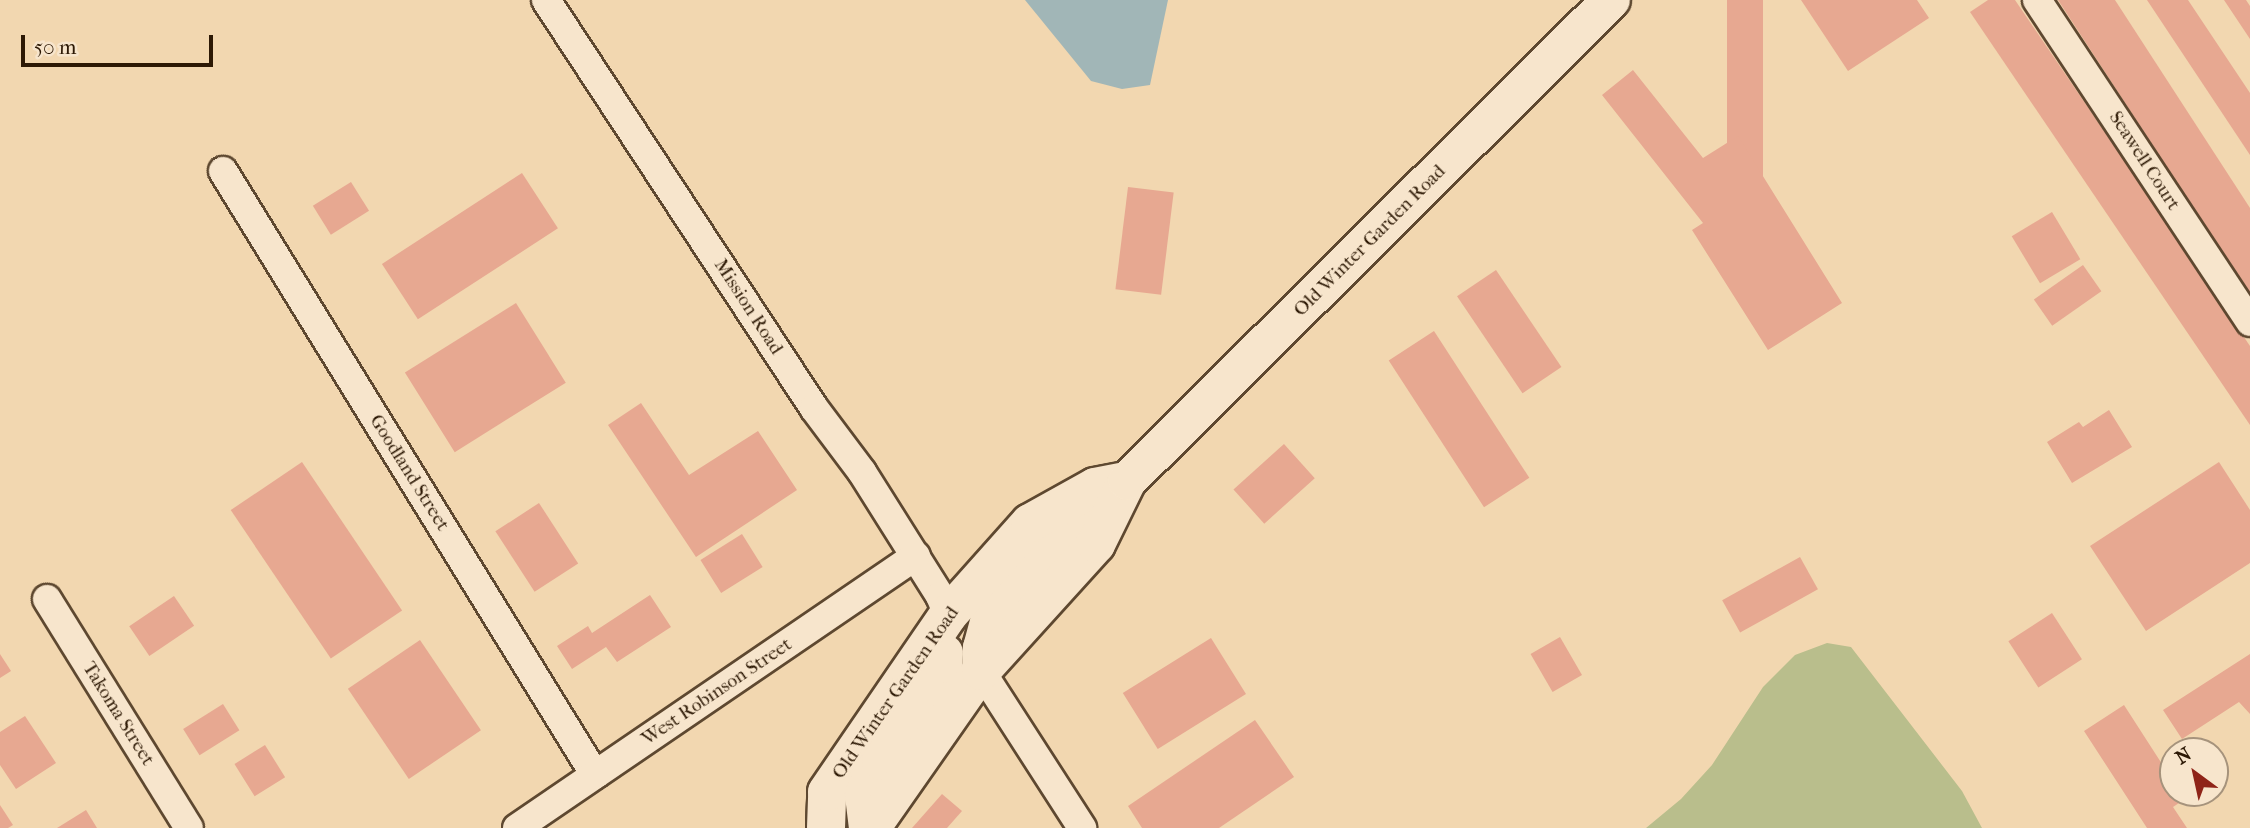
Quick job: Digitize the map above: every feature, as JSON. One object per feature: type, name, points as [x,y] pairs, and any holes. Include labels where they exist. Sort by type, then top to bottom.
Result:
[{"type":"main road","name":"Old Winter Garden Road","points":[[826,828],[827,792],[948,615],[1030,523],[1111,484],[1611,0]]},
{"type":"main road","name":"Old Winter Garden Road","points":[[870,828],[981,671],[1096,544],[1111,484]]},
{"type":"main road","points":[[870,828],[864,794],[881,761],[943,664],[948,615]]},
{"type":"street","name":"Mission Road","points":[[546,0],[814,408],[862,472],[916,556],[948,615]]},
{"type":"street","name":"Seawell Court","points":[[2037,0],[2250,321]]},
{"type":"street","name":"Goodland Street","points":[[223,171],[595,775]]},
{"type":"street","name":"West Robinson Street","points":[[517,828],[916,556]]},
{"type":"street","name":"Takoma Street","points":[[47,599],[189,828]]},
{"type":"street","points":[[981,671],[1082,828]]},
{"type":"green space","points":[[1827,643],[1851,647],[1962,791],[1982,828],[1646,828],[1681,799],[1712,765],[1763,687],[1795,655]]},
{"type":"shaded area","points":[[1025,0],[1168,0],[1150,85],[1122,89],[1091,81]]},
{"type":"building","points":[[1727,0],[1763,0],[1763,230],[1727,230]]},
{"type":"building","points":[[1801,0],[1917,0],[1929,18],[1848,71]]},
{"type":"building","points":[[1988,0],[2015,0],[2250,346],[2250,425],[1970,12]]},
{"type":"building","points":[[2058,0],[2115,0],[2250,208],[2250,295]]},
{"type":"building","points":[[2147,0],[2188,0],[2250,93],[2250,155]]},
{"type":"building","points":[[2224,0],[2246,0],[2250,6],[2250,39]]},
{"type":"building","points":[[1633,70],[1703,158],[1738,136],[1842,303],[1768,350],[1692,230],[1703,223],[1602,95]]},
{"type":"building","points":[[522,173],[558,228],[418,319],[382,264]]},
{"type":"building","points":[[351,182],[369,211],[331,235],[313,206]]},
{"type":"building","points":[[1128,187],[1174,193],[1161,295],[1115,289]]},
{"type":"building","points":[[2052,212],[2080,259],[2040,283],[2012,236]]},
{"type":"building","points":[[2083,265],[2101,291],[2052,326],[2034,299]]},
{"type":"building","points":[[1496,270],[1561,367],[1522,393],[1457,296]]},
{"type":"building","points":[[516,303],[566,383],[455,452],[405,372]]},
{"type":"building","points":[[1434,331],[1529,478],[1484,507],[1389,360]]},
{"type":"building","points":[[641,403],[689,475],[758,431],[797,490],[696,557],[608,425]]},
{"type":"building","points":[[2109,410],[2132,447],[2072,483],[2047,442],[2079,422],[2083,427]]},
{"type":"building","points":[[1284,444],[1315,478],[1264,524],[1233,490]]},
{"type":"building","points":[[302,462],[402,610],[331,658],[231,510]]},
{"type":"building","points":[[2219,462],[2250,510],[2250,563],[2146,631],[2090,546]]},
{"type":"building","points":[[539,503],[578,563],[535,592],[495,531]]},
{"type":"building","points":[[742,534],[763,567],[721,593],[700,560]]},
{"type":"building","points":[[1800,557],[1818,589],[1740,633],[1722,600]]},
{"type":"building","points":[[650,595],[671,627],[617,662],[606,647],[572,669],[557,646],[588,626],[592,633]]},
{"type":"building","points":[[174,596],[194,626],[149,656],[129,626]]},
{"type":"building","points":[[2052,613],[2082,659],[2038,687],[2008,641]]},
{"type":"building","points":[[1560,637],[1582,675],[1553,692],[1531,654]]},
{"type":"building","points":[[1211,638],[1246,694],[1158,749],[1123,693]]},
{"type":"building","points":[[420,640],[481,730],[409,779],[348,689]]},
{"type":"building","points":[[0,654],[11,671],[0,678]]},
{"type":"building","points":[[2250,654],[2250,714],[2239,702],[2185,737],[2181,737],[2163,710]]},
{"type":"building","points":[[223,704],[239,730],[200,755],[183,729]]},
{"type":"building","points":[[2124,705],[2159,759],[2159,807],[2173,807],[2187,828],[2147,828],[2084,731]]},
{"type":"building","points":[[25,716],[56,763],[16,789],[0,765],[0,732]]},
{"type":"building","points":[[1255,720],[1294,777],[1219,828],[1142,828],[1128,806]]},
{"type":"building","points":[[265,745],[285,777],[255,796],[234,764]]},
{"type":"building","points":[[942,794],[962,811],[947,828],[912,828]]},
{"type":"building","points":[[0,805],[13,825],[8,828],[0,828]]},
{"type":"building","points":[[86,810],[97,828],[57,828]]}]
